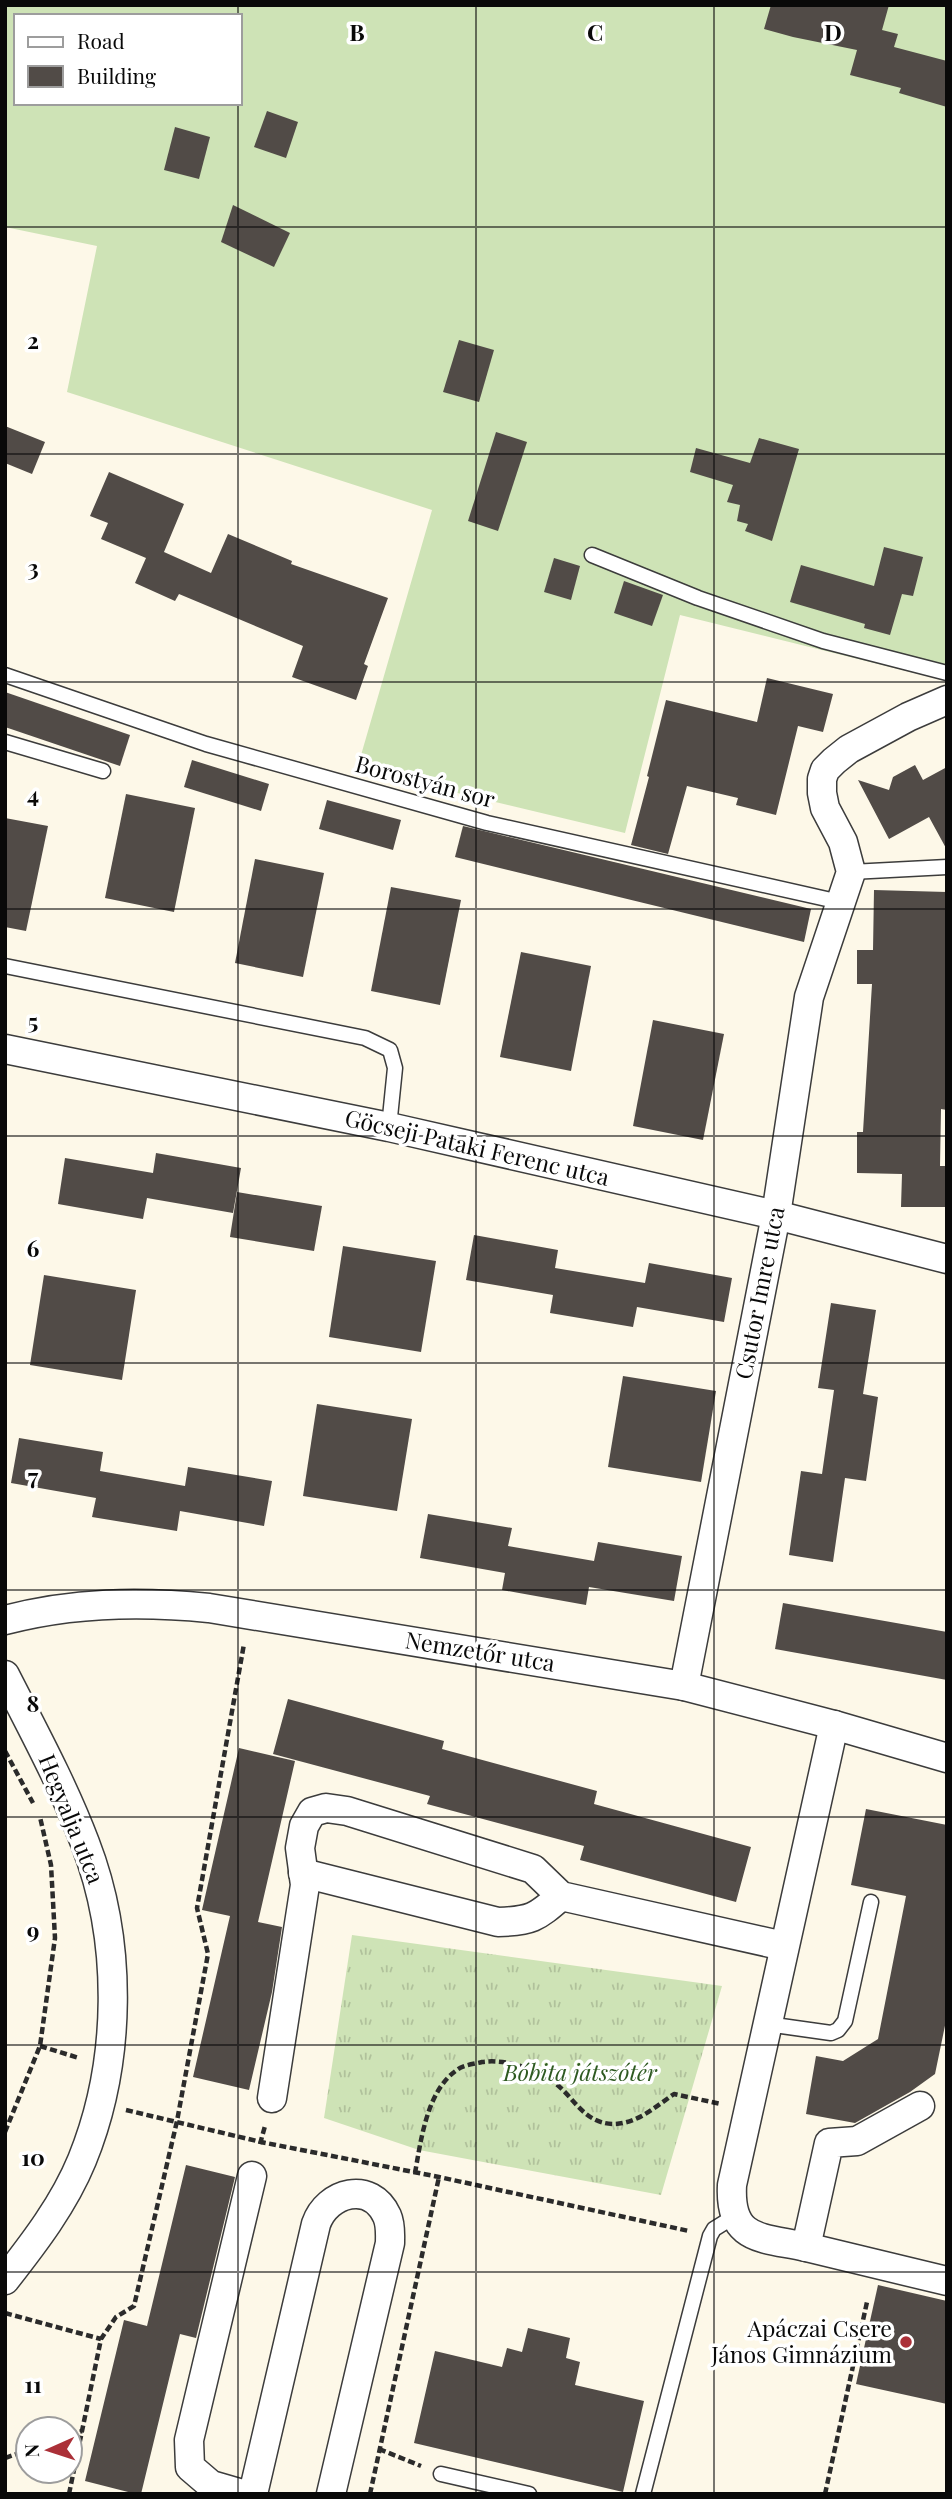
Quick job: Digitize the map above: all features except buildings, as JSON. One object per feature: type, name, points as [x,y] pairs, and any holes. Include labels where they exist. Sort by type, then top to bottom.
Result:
[{"type":"street","points":[[851,872],[844,842],[825,808],[822,793],[825,771],[849,749],[908,717],[947,700]]},
{"type":"street","name":"Csutor Imre utca","points":[[684,1686],[776,1215],[809,997],[851,872]]},
{"type":"street","name":"Göcseji Pataki Ferenc utca","points":[[5,1049],[390,1126],[776,1215],[947,1259]]},
{"type":"street","name":"Nemzetőr utca","points":[[5,1620],[58,1609],[103,1604],[161,1603],[249,1615],[684,1686],[947,1758]]},
{"type":"street","name":"Hegyalja utca","points":[[5,1675],[66,1798],[86,1844],[102,1894],[113,2019],[109,2066],[101,2105],[82,2161],[61,2201],[5,2280]]},
{"type":"street","points":[[834,1725],[748,2110],[732,2185],[731,2204],[740,2227],[752,2235],[947,2281]]},
{"type":"street","points":[[272,2098],[304,1885],[299,1848],[304,1826],[312,1812],[326,1808],[346,1811],[533,1869],[561,1896],[784,1946]]},
{"type":"street","points":[[303,1874],[498,1922],[526,1921],[561,1896]]},
{"type":"street","points":[[806,2247],[829,2143],[858,2141],[920,2106]]},
{"type":"street","points":[[242,2494],[211,2485],[190,2467],[189,2440],[252,2176]]},
{"type":"street","points":[[253,2494],[319,2214],[327,2204],[338,2197],[364,2195],[379,2204],[387,2214],[390,2243],[331,2494]]},
{"type":"lane","points":[[592,555],[698,598],[823,641],[947,673]]},
{"type":"lane","name":"Borostyán sor","points":[[5,675],[206,744],[487,823],[841,902]]},
{"type":"lane","points":[[5,741],[103,771]]},
{"type":"lane","points":[[851,872],[947,867]]},
{"type":"lane","points":[[5,966],[365,1038],[390,1050],[393,1059],[395,1068],[390,1126]]},
{"type":"lane","points":[[767,2024],[831,2033],[838,2030],[845,2021],[871,1902]]},
{"type":"lane","points":[[643,2494],[710,2236],[714,2229],[735,2216]]},
{"type":"lane","points":[[441,2474],[529,2494]]},
{"type":"path","points":[[84,2421],[101,2339],[116,2317],[134,2306],[177,2121],[208,1954],[197,1908],[249,1615]]},
{"type":"path","points":[[5,1751],[34,1805]]},
{"type":"path","points":[[5,2132],[40,2046],[55,1938],[51,1865],[40,1815]]},
{"type":"path","points":[[40,2046],[109,2066]]},
{"type":"path","points":[[415,2172],[432,2103],[442,2085],[457,2070],[472,2064],[492,2061],[515,2064],[534,2072],[551,2080],[584,2114],[604,2122],[626,2123],[640,2118],[674,2094],[748,2110]]},
{"type":"path","points":[[252,2176],[272,2098]]},
{"type":"path","points":[[101,2105],[261,2142],[439,2176],[710,2236]]},
{"type":"path","points":[[370,2494],[439,2176]]},
{"type":"path","points":[[825,2494],[867,2302]]},
{"type":"path","points":[[5,2313],[101,2339]]},
{"type":"path","points":[[379,2449],[441,2474]]},
{"type":"green space","points":[[5,5],[947,5],[947,681],[680,615],[625,833],[357,769],[432,510],[67,392],[97,246],[5,227]]},
{"type":"green space","name":"Bóbita játszótér","points":[[352,1935],[722,1986],[661,2195],[419,2150],[324,2118]]},
{"type":"place","name":"Apáczai Csere János Gimnázium","points":[[906,2342]]}]
